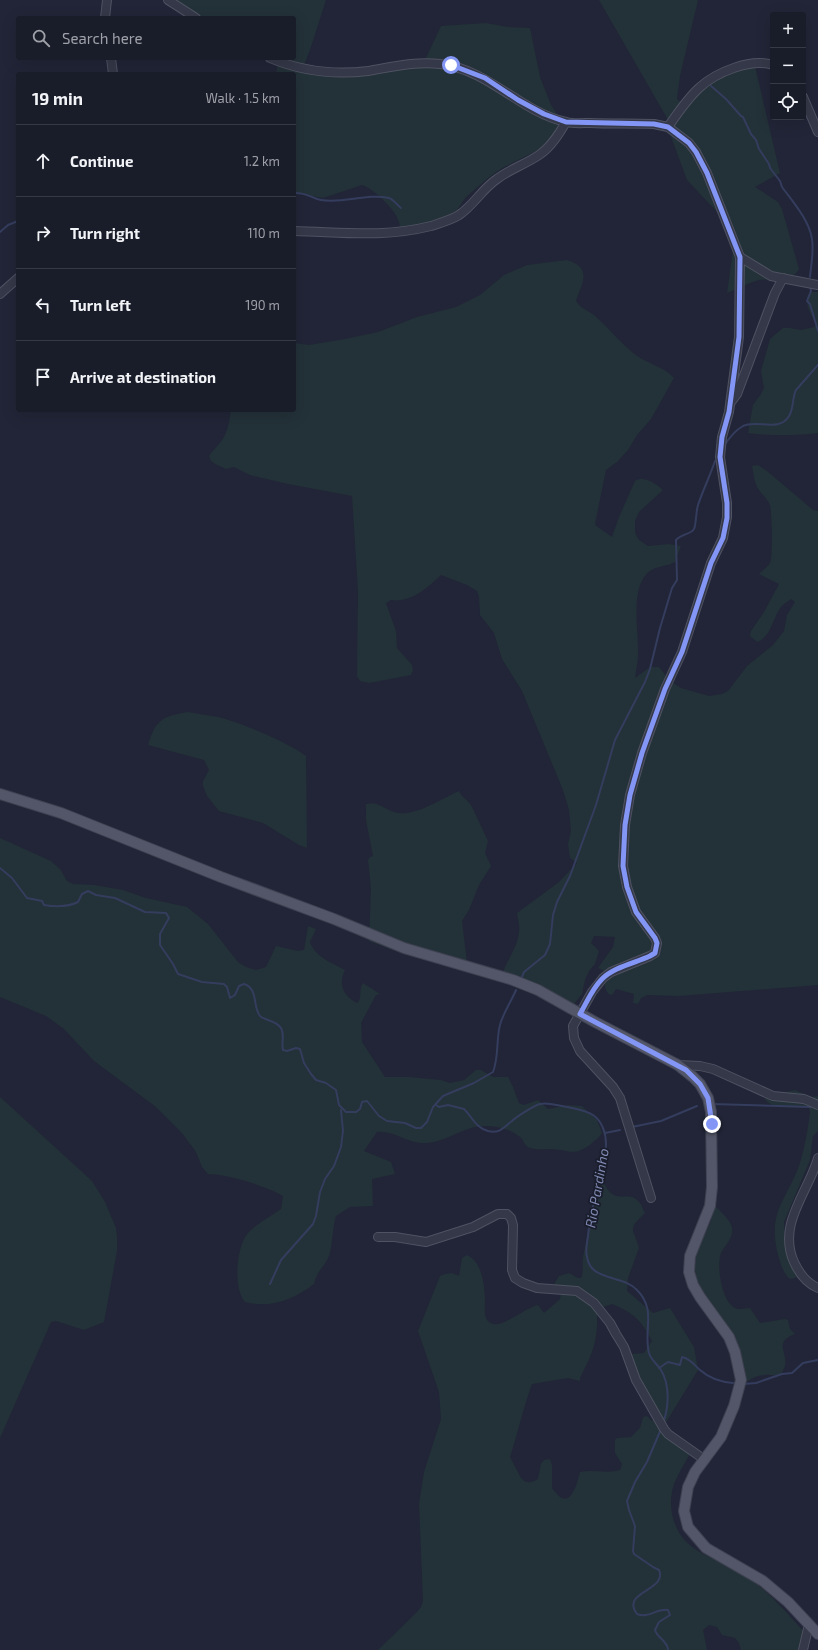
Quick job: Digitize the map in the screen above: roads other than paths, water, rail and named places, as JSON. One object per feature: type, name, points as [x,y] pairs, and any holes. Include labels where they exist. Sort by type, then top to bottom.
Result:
[{"type":"main road","points":[[0,794],[61,813],[221,877],[334,919],[404,948],[513,980],[538,990],[580,1014],[678,1065],[700,1084],[708,1098],[712,1117],[711,1201],[690,1256],[689,1272],[693,1285],[729,1337],[735,1352],[741,1380],[737,1398],[720,1437],[695,1472],[688,1487],[684,1512],[688,1527],[706,1548],[763,1581],[818,1634]]},
{"type":"street","points":[[105,16],[107,0]]},
{"type":"street","points":[[168,0],[193,16]]},
{"type":"street","points":[[111,60],[113,72]]},
{"type":"street","points":[[276,60],[296,67],[329,72],[360,72],[422,63],[451,65],[485,78],[518,100],[544,114],[566,122],[648,124],[668,127],[689,143],[696,152],[707,173],[740,257],[739,337],[730,404],[722,437],[720,457],[727,503],[727,518],[723,538],[711,563],[682,652],[665,689],[642,753],[630,795],[625,825],[623,866],[627,887],[636,912],[655,938],[657,949],[655,953],[650,956],[611,972],[603,978],[592,992],[573,1026],[577,1046],[617,1093],[651,1198]]},
{"type":"street","points":[[668,127],[699,88],[714,78],[735,68],[753,63],[764,62],[770,64]]},
{"type":"street","points":[[806,105],[818,132]]},
{"type":"street","points":[[296,231],[361,234],[396,233],[417,229],[452,219],[463,212],[496,179],[546,150],[566,122]]},
{"type":"street","points":[[740,257],[771,276],[818,285]]},
{"type":"street","points":[[730,404],[737,394],[775,292],[783,278]]},
{"type":"street","points":[[0,294],[16,280]]},
{"type":"street","points":[[678,1065],[713,1069],[773,1096],[804,1099],[818,1105]]},
{"type":"street","points":[[818,1158],[791,1220],[789,1234],[789,1246],[796,1266],[807,1281],[818,1288]]},
{"type":"street","points":[[378,1237],[395,1237],[426,1242],[473,1227],[498,1214],[507,1214],[513,1225],[512,1270],[515,1278],[523,1283],[537,1288],[577,1291],[594,1303],[610,1323],[620,1340],[636,1380],[664,1429],[668,1434],[705,1460]]},
{"type":"street","points":[[803,1650],[809,1624]]},
{"type":"waterway","points":[[711,86],[743,117],[770,168],[808,225],[813,244],[810,277]]},
{"type":"waterway","points":[[296,193],[302,193],[317,199],[329,201],[372,197],[389,198],[401,208]]},
{"type":"waterway","points":[[0,232],[8,225],[16,222]]},
{"type":"waterway","points":[[810,286],[811,291],[807,301],[810,304],[818,331]]},
{"type":"waterway","points":[[724,446],[732,435],[743,426],[749,424],[774,425],[785,421],[791,413],[796,390],[818,365]]},
{"type":"waterway","points":[[521,979],[524,972],[545,955],[550,944],[553,915],[557,902],[570,876],[596,805],[615,740],[645,682],[650,669],[672,588],[677,580],[676,540],[694,529],[698,505],[715,461]]},
{"type":"waterway","name":"Rio Pardinho","points":[[0,868],[12,878],[27,898],[42,901],[44,905],[62,906],[74,904],[78,902],[82,894],[88,891],[96,895],[115,898],[145,912],[166,913],[169,918],[160,934],[160,945],[178,974],[202,982],[224,984],[227,987],[230,998],[235,995],[239,986],[244,984],[249,986],[254,994],[256,1007],[260,1016],[276,1023],[281,1028],[283,1033],[283,1050],[287,1051],[296,1048],[300,1049],[304,1063],[311,1074],[316,1080],[326,1083],[336,1090],[339,1105],[346,1112],[356,1112],[360,1109],[362,1102],[367,1101],[379,1116],[387,1121],[405,1123],[416,1128],[421,1128],[427,1122],[433,1107],[443,1096],[474,1083],[493,1072],[500,1025],[516,990]]},
{"type":"waterway","name":"Rio Pardinho","points":[[436,1105],[439,1107],[448,1105],[464,1109],[480,1127],[492,1132],[499,1131],[526,1111],[538,1105],[547,1103],[590,1113],[599,1121],[604,1132],[606,1148],[591,1214],[586,1254],[590,1265],[594,1270],[631,1285],[643,1298],[648,1313],[647,1336],[649,1353],[661,1370],[666,1382],[668,1396],[663,1423]]},
{"type":"waterway","points":[[712,1104],[811,1107]]},
{"type":"waterway","points":[[632,1127],[661,1121],[697,1106]]},
{"type":"waterway","points":[[270,1284],[281,1260],[313,1224],[316,1216],[320,1192],[325,1179],[334,1166],[341,1147],[343,1131],[341,1110]]},
{"type":"waterway","points":[[605,1133],[620,1130]]},
{"type":"waterway","points":[[659,1368],[668,1362],[680,1365],[682,1357],[690,1361],[711,1377],[720,1381],[733,1383]]},
{"type":"waterway","points":[[744,1384],[756,1383],[782,1374],[792,1373],[803,1363],[818,1360]]},
{"type":"waterway","name":"Rio Pardinho","points":[[661,1429],[647,1462],[635,1482],[627,1501],[635,1526],[634,1554],[659,1570],[660,1577],[652,1587],[635,1600],[633,1606],[637,1614],[641,1615],[660,1610],[668,1610],[670,1615],[659,1622],[655,1630],[668,1647],[668,1650]]}]
